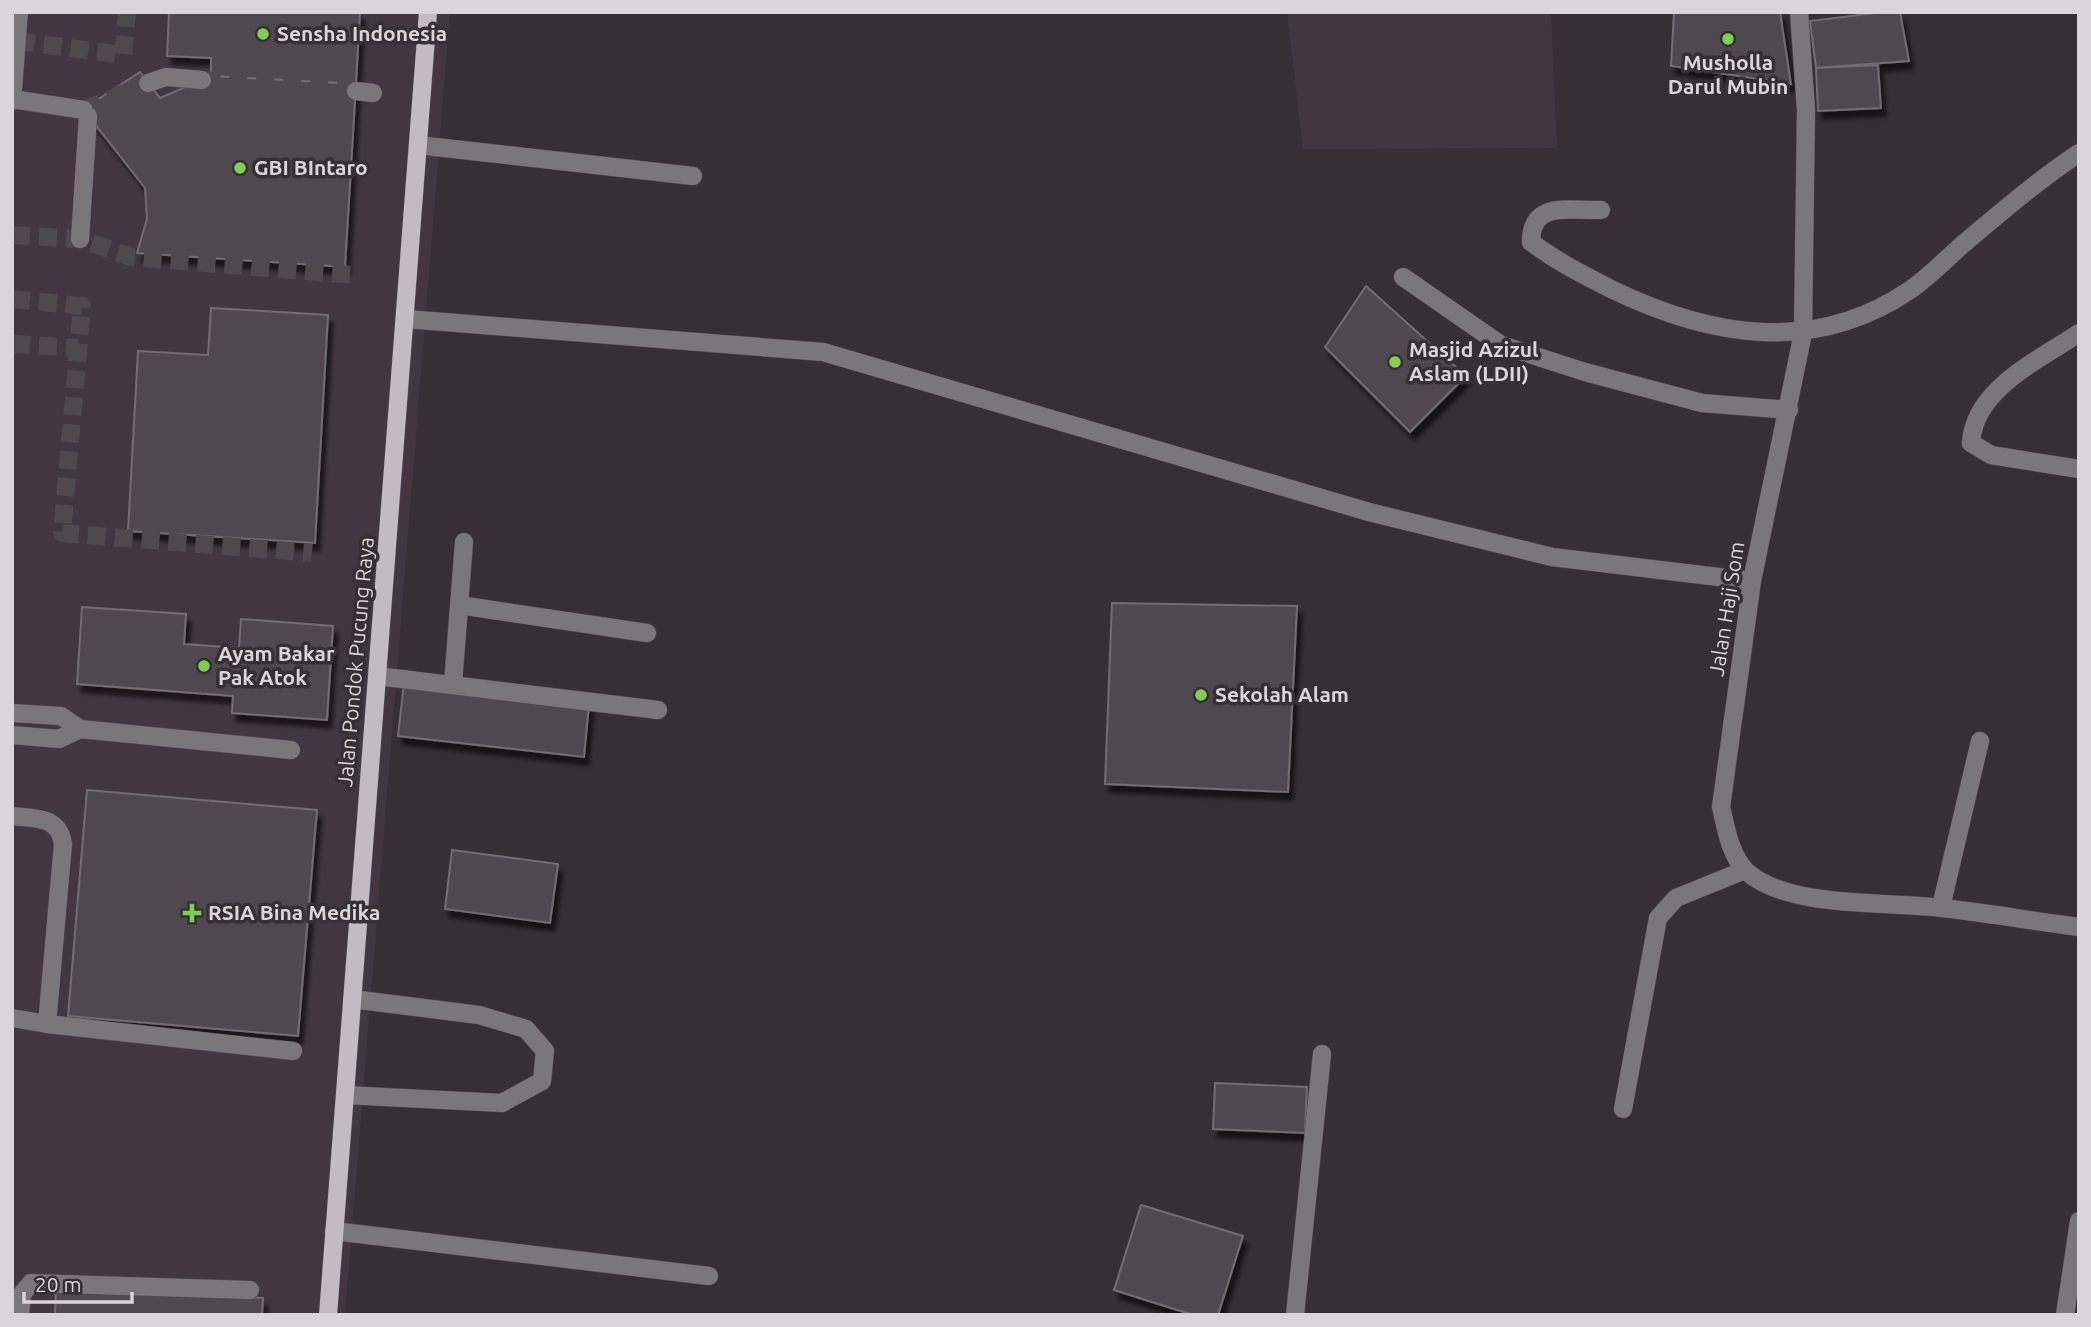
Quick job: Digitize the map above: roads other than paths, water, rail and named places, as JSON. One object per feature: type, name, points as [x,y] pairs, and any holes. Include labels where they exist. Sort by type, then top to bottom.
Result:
[{"type":"main road","name":"Jalan Pondok Pucung Raya","points":[[328,1315],[428,12]]},
{"type":"street","points":[[19,12],[12,100],[86,113],[80,239]]},
{"type":"street","name":"Jalan Haji Som","points":[[1745,870],[1729,842],[1721,807],[1752,582],[1803,332],[1806,110],[1799,12]]},
{"type":"street","points":[[148,83],[166,77],[202,80]]},
{"type":"street","points":[[418,145],[693,176]]},
{"type":"street","points":[[1601,210],[1548,211],[1536,218],[1531,229],[1531,242],[1558,263],[1657,311],[1695,323],[1738,331],[1803,332],[1856,316],[1911,289],[2035,183],[2079,153]]},
{"type":"street","points":[[1403,277],[1501,345],[1585,372],[1702,403],[1789,410]]},
{"type":"street","points":[[406,319],[823,352],[1368,512],[1552,557],[1752,582]]},
{"type":"street","points":[[2079,333],[2009,379],[1982,407],[1972,426],[1971,443],[1991,455],[2079,469]]},
{"type":"street","points":[[453,684],[464,542]]},
{"type":"street","points":[[459,605],[647,633]]},
{"type":"street","points":[[377,676],[658,710]]},
{"type":"street","points":[[12,713],[61,716],[80,729],[291,750]]},
{"type":"street","points":[[12,735],[60,739],[80,729]]},
{"type":"street","points":[[1941,908],[1980,741]]},
{"type":"street","points":[[12,816],[52,821],[61,830],[63,844],[47,1024]]},
{"type":"street","points":[[1623,1109],[1658,918],[1676,898],[1745,870],[1777,889],[1812,897],[1941,908],[2079,927]]},
{"type":"street","points":[[345,1095],[502,1103],[542,1081],[545,1051],[526,1029],[480,1015],[352,999]]},
{"type":"street","points":[[12,1018],[293,1051]]},
{"type":"street","points":[[1295,1315],[1322,1054]]},
{"type":"street","points":[[2064,1315],[2079,1221]]},
{"type":"street","points":[[334,1231],[709,1276]]},
{"type":"street","points":[[20,1315],[22,1294],[32,1283],[250,1290]]},
{"type":"tunnel","points":[[17,41],[123,55],[127,12]]},
{"type":"tunnel","points":[[202,80],[356,91]]},
{"type":"tunnel","points":[[84,110],[148,83]]},
{"type":"tunnel","points":[[12,235],[80,239],[131,257],[355,275]]},
{"type":"tunnel","points":[[12,299],[82,306],[62,533],[312,553]]},
{"type":"tunnel","points":[[12,344],[78,348]]},
{"type":"place","name":"Sensha Indonesia","points":[[263,34]]},
{"type":"place","name":"Musholla Darul Mubin","points":[[1728,39]]},
{"type":"place","name":"GBI BIntaro","points":[[240,168]]},
{"type":"place","name":"Masjid Azizul Aslam (LDII)","points":[[1395,362]]},
{"type":"place","name":"Ayam Bakar Pak Atok","points":[[204,666]]},
{"type":"place","name":"Sekolah Alam","points":[[1201,695]]},
{"type":"place","name":"RSIA Bina Medika","points":[[192,913]]}]
